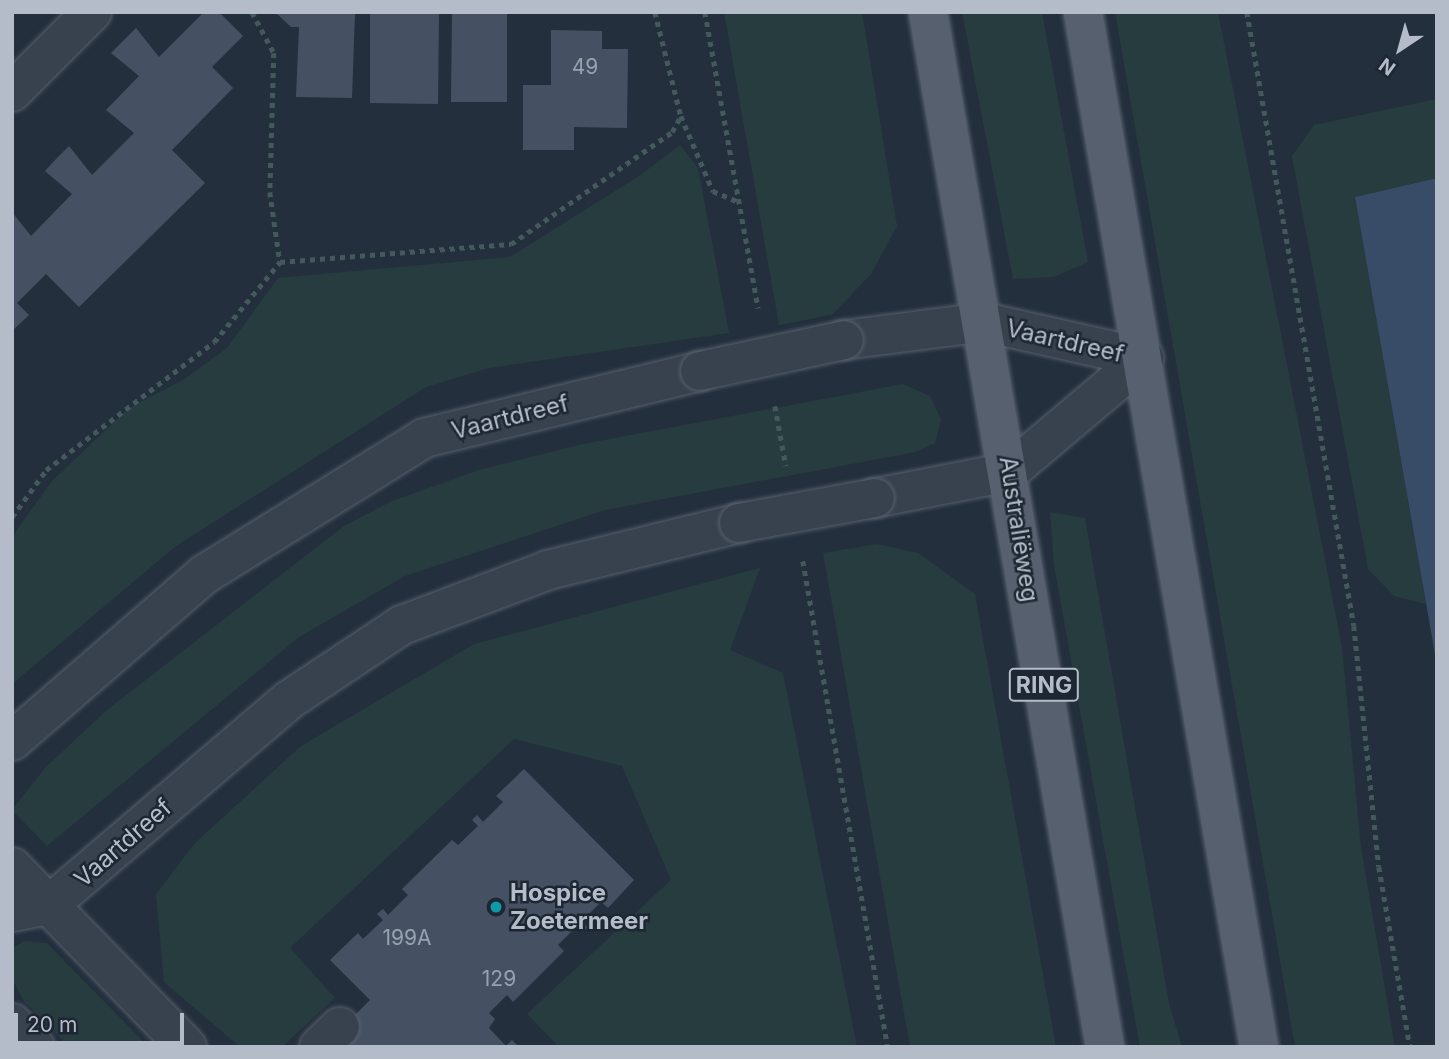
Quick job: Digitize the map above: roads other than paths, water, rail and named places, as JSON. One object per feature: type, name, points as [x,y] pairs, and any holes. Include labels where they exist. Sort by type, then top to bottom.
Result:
[{"type":"main road","name":"Australiëweg","points":[[928,12],[984,322],[1105,1047]]},
{"type":"main road","points":[[1083,12],[1259,1047]]},
{"type":"street","points":[[12,92],[92,12]]},
{"type":"street","name":"Vaartdreef","points":[[12,741],[205,574],[424,438],[700,371],[844,340],[984,322],[1143,359]]},
{"type":"street","name":"Vaartdreef","points":[[12,912],[49,905],[289,700],[402,625],[548,570],[739,523],[1009,472],[1143,359]]},
{"type":"street","name":"Vaartdreef","points":[[12,867],[187,1047]]},
{"type":"street","points":[[12,1023],[35,1047]]},
{"type":"water","points":[[1437,178],[1437,666],[1355,197]]},
{"type":"place","name":"Hospice Zoetermeer","points":[[496,907]]}]
